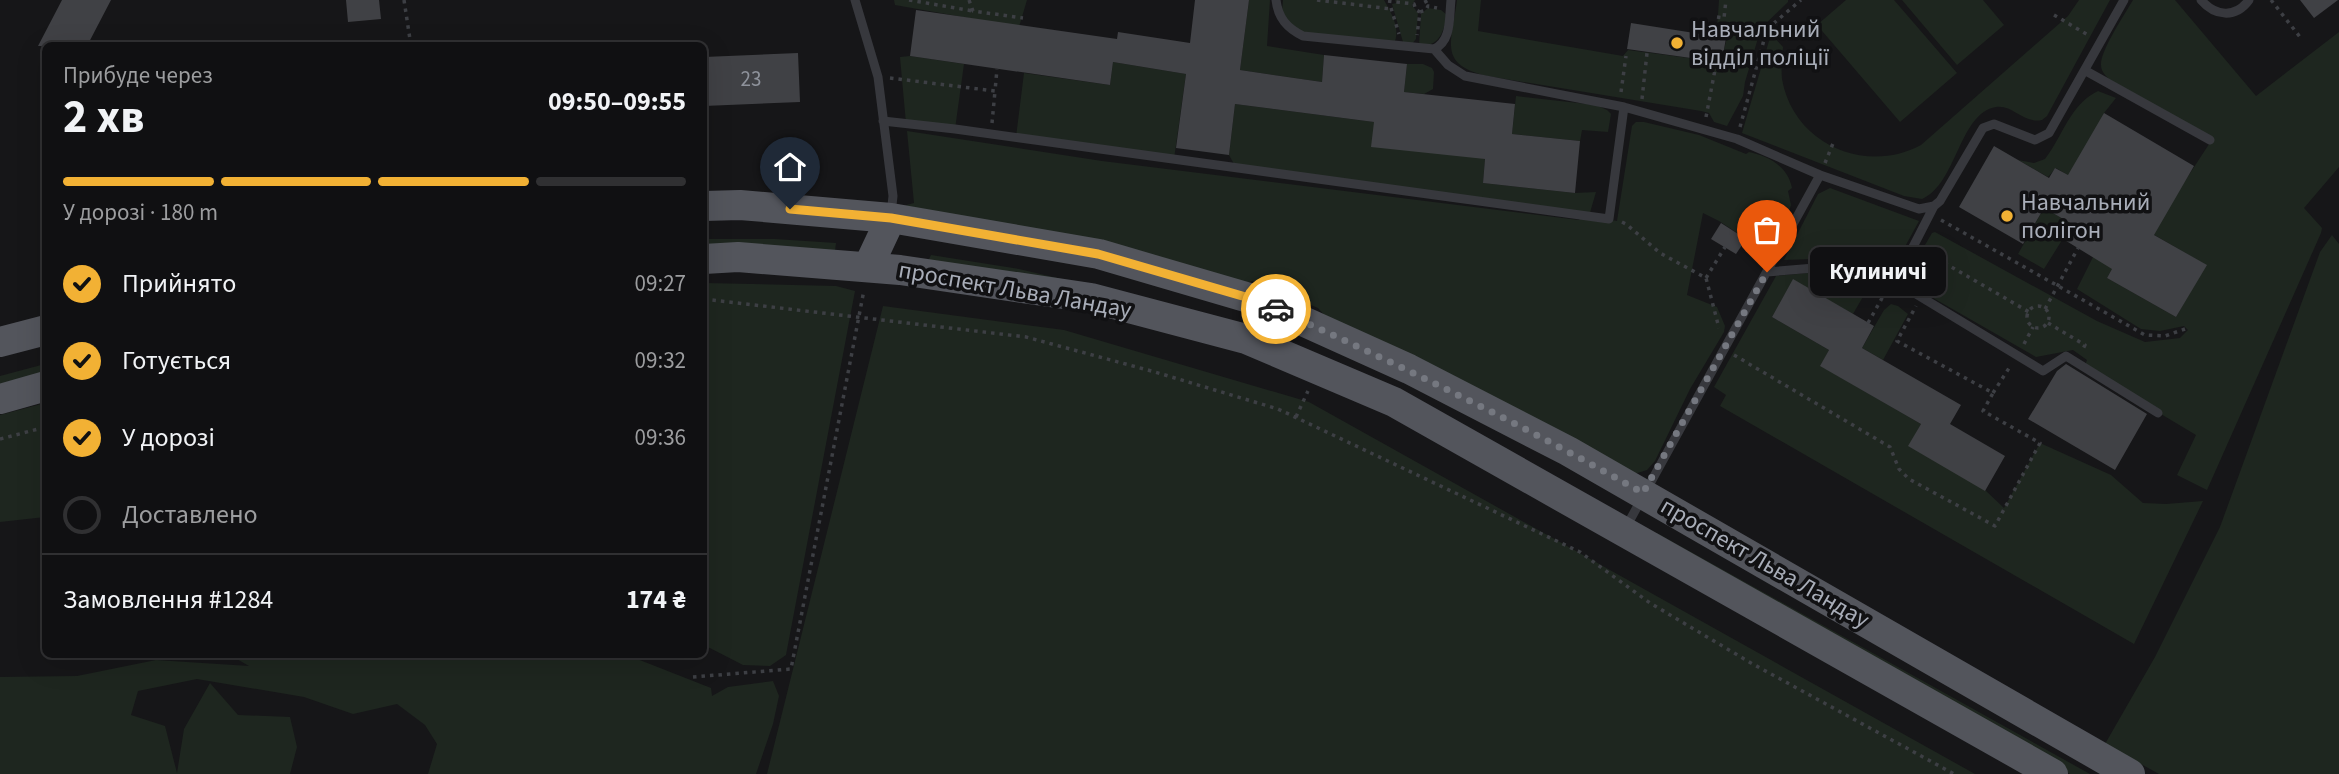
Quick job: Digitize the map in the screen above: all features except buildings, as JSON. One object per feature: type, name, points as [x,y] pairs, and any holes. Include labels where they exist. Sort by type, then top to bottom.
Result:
[{"type":"main road","name":"проспект Льва Ландау","points":[[707,206],[740,205],[891,218],[1098,254],[1256,300],[1409,369],[1567,451],[2130,774]]},
{"type":"main road","points":[[868,267],[891,218]]},
{"type":"main road","name":"проспект Льва Ландау","points":[[707,259],[738,257],[900,270],[1091,298],[1246,339],[1394,402],[2053,774]]},
{"type":"main road","points":[[0,342],[42,331]]},
{"type":"main road","points":[[0,398],[42,387]]},
{"type":"lane","points":[[855,0],[878,77],[893,196],[891,218]]},
{"type":"lane","points":[[1276,0],[1282,22],[1291,31],[1303,36],[1434,49],[1442,45],[1447,37],[1451,0]]},
{"type":"lane","points":[[1894,281],[1932,210],[1983,128],[1994,124],[2035,140],[2049,133],[2124,0]]},
{"type":"lane","points":[[2201,0],[2211,10],[2230,13],[2239,10],[2249,0]]},
{"type":"lane","points":[[1434,49],[1448,65],[1465,76],[1640,111],[1737,139],[1820,174],[1919,209],[1932,210]]},
{"type":"lane","points":[[2086,71],[2210,140]]},
{"type":"lane","points":[[884,121],[1609,219],[1622,106]]},
{"type":"lane","points":[[1624,531],[1820,174]]},
{"type":"lane","points":[[1767,272],[1851,265],[1878,271],[2043,371],[2066,356],[2158,413]]},
{"type":"path","points":[[404,0],[410,42]]},
{"type":"path","points":[[909,0],[1023,18]]},
{"type":"path","points":[[969,0],[973,10]]},
{"type":"path","points":[[1317,0],[1391,9]]},
{"type":"path","points":[[1403,46],[1388,0],[1416,2],[1416,9],[1420,12]]},
{"type":"path","points":[[1420,12],[1427,8],[1425,0]]},
{"type":"path","points":[[1717,17],[1724,18],[1726,0]]},
{"type":"path","points":[[1737,139],[1767,29],[1799,0]]},
{"type":"path","points":[[2271,0],[2300,37]]},
{"type":"path","points":[[1415,48],[1420,12]]},
{"type":"path","points":[[2054,15],[2090,36]]},
{"type":"path","points":[[1640,111],[1647,53]]},
{"type":"path","points":[[1704,130],[1718,54]]},
{"type":"path","points":[[1622,106],[1626,56]]},
{"type":"path","points":[[991,134],[997,69]]},
{"type":"path","points":[[878,77],[995,91]]},
{"type":"path","points":[[1820,174],[1834,141]]},
{"type":"path","points":[[1932,210],[2057,286],[2145,335],[2165,336],[2185,329]]},
{"type":"path","points":[[1609,219],[1626,224],[1660,253],[1706,278]]},
{"type":"path","points":[[1725,247],[1706,278],[1725,349],[1890,447],[1899,469],[1909,479],[1995,526],[2040,443],[1983,411],[1993,393],[1897,341],[1941,261],[2028,312]]},
{"type":"path","points":[[2045,309],[2078,248]]},
{"type":"path","points":[[693,677],[791,668],[868,267]]},
{"type":"path","points":[[1868,323],[1894,281]]},
{"type":"path","points":[[707,299],[1026,337],[1278,409],[1580,552],[1650,603],[1833,709],[1954,774]]},
{"type":"path","points":[[2036,306],[2045,309],[2049,316],[2048,323],[2042,328],[2031,327],[2027,320],[2028,312],[2036,306]]},
{"type":"path","points":[[2048,323],[2085,345],[2076,363]]},
{"type":"path","points":[[1296,417],[1309,390]]},
{"type":"path","points":[[0,439],[42,429]]},
{"type":"shaded area","points":[[894,0],[1027,0],[1019,27],[895,5]]},
{"type":"shaded area","points":[[1249,0],[1270,0],[1267,46],[1324,55],[1322,82],[1240,70]]},
{"type":"shaded area","points":[[1283,0],[1384,0],[1396,25],[1395,41],[1305,35],[1295,29],[1282,12]]},
{"type":"shaded area","points":[[1395,0],[1415,0],[1412,5],[1418,13],[1416,39],[1412,44],[1403,42],[1392,4],[1396,3]]},
{"type":"shaded area","points":[[1457,0],[1481,0],[1478,31],[1623,56],[1628,50],[1712,61],[1713,53],[1723,55],[1728,32],[1717,29],[1719,0],[1788,2],[1761,28],[1743,96],[1727,126],[1714,122],[1709,113],[1701,111],[1487,76],[1471,71],[1454,58],[1451,49]]},
{"type":"shaded area","points":[[1846,0],[1894,0],[1957,73],[1900,122],[1817,25]]},
{"type":"shaded area","points":[[1902,0],[1983,0],[2004,25],[1957,65]]},
{"type":"shaded area","points":[[2079,0],[2110,0],[2047,116],[2042,120],[2029,119],[2002,107],[1984,112],[1966,135],[1943,179],[1934,191],[1922,199],[1904,196],[1742,133],[1771,34],[1783,47],[1782,79],[1789,102],[1801,121],[1816,136],[1835,148],[1878,156],[1900,153],[1921,145],[2068,16]]},
{"type":"shaded area","points":[[2133,0],[2175,0],[2256,96],[2339,32],[2339,167],[2304,208],[2322,228],[2321,233],[2207,490],[2177,475],[2196,435],[2084,368],[2087,360],[2073,350],[2036,357],[1914,287],[1910,284],[1908,274],[1935,232],[2097,321],[2145,342],[2180,338],[2188,330],[2184,326],[2160,331],[2141,329],[2077,289],[2093,257],[2120,256],[2107,278],[2176,317],[2206,265],[2151,233],[2213,138],[2109,79],[2102,69],[2104,51]]},
{"type":"shaded area","points":[[1428,8],[1441,10],[1447,15],[1446,21],[1436,41],[1419,45],[1421,14]]},
{"type":"shaded area","points":[[900,57],[964,64],[955,129],[906,123]]},
{"type":"shaded area","points":[[1113,62],[1186,74],[1174,159],[1016,137],[1024,73],[1110,85]]},
{"type":"shaded area","points":[[1407,64],[1423,64],[1432,68],[1433,89],[1424,94],[1404,92]]},
{"type":"shaded area","points":[[2098,91],[2116,98],[2104,113],[2079,182],[2056,168],[2048,177],[2018,160],[2034,163],[2045,159],[2080,104]]},
{"type":"shaded area","points":[[1516,96],[1596,105],[1611,114],[1608,132],[1582,130],[1580,141],[1512,134]]},
{"type":"shaded area","points":[[1235,104],[1374,122],[1485,159],[1483,183],[1575,193],[1596,192],[1589,216],[1617,221],[1632,126],[1636,122],[1644,122],[1699,135],[1746,154],[1749,152],[1770,159],[1782,168],[1790,180],[1792,188],[1788,191],[1791,205],[1767,250],[1703,213],[1687,295],[1717,307],[1725,326],[1724,332],[1690,389],[1655,461],[1647,470],[1631,475],[1335,327],[1318,308],[1252,281],[1235,288],[903,206],[914,203],[907,131],[1102,161],[1579,220],[1582,216],[1234,164],[1229,155]]},
{"type":"shaded area","points":[[1830,188],[1919,221],[1895,265],[1889,267],[1864,257],[1784,260],[1818,194]]},
{"type":"shaded area","points":[[2044,208],[2072,224],[2044,269],[2018,254]]},
{"type":"shaded area","points":[[2332,235],[2339,244],[2339,774],[2159,774],[2105,744],[2155,657],[2220,527],[2320,252]]},
{"type":"shaded area","points":[[707,239],[775,239],[836,243],[835,251],[707,246]]},
{"type":"shaded area","points":[[931,255],[1019,269],[1130,295],[931,262]]},
{"type":"shaded area","points":[[1841,270],[1862,280],[1868,288],[1853,314],[1793,280],[1772,317],[1829,350],[1821,366],[1921,424],[1909,446],[1985,490],[2004,508],[2040,443],[2111,475],[2143,503],[2203,501],[2134,644],[1720,406],[1726,395],[1714,387],[1776,276]]},
{"type":"shaded area","points":[[707,283],[836,286],[855,291],[786,655],[770,666],[743,665],[707,647]]},
{"type":"shaded area","points":[[1891,304],[1908,314],[1883,360],[1862,348],[1884,310]]},
{"type":"shaded area","points":[[883,306],[1064,330],[1309,402],[1975,774],[767,774]]},
{"type":"shaded area","points":[[42,365],[42,373],[0,384],[0,376]]},
{"type":"shaded area","points":[[42,404],[42,517],[0,522],[0,415]]},
{"type":"shaded area","points":[[1657,533],[2090,774],[2070,774],[1651,534]]},
{"type":"shaded area","points":[[235,658],[635,658],[711,688],[712,696],[728,687],[773,681],[779,696],[773,724],[756,774],[428,774],[437,744],[425,725],[397,704],[353,714],[304,697],[197,679],[138,691],[131,715],[165,726],[177,773],[184,729],[210,683],[238,715],[290,717],[297,747],[290,774],[0,774],[0,677],[77,676],[156,660],[249,666]]},
{"type":"way so far","points":[[1276,309],[1409,369],[1643,493],[1767,272]]},
{"type":"place","name":"Навчальний відділ поліції","points":[[1677,43]]},
{"type":"place","name":"Навчальний полігон","points":[[2007,216]]},
{"type":"place","name":"Кулиничі","points":[[1767,272]]},
{"type":"route","points":[[790,209],[891,218],[1098,254],[1256,300],[1276,309]]}]
